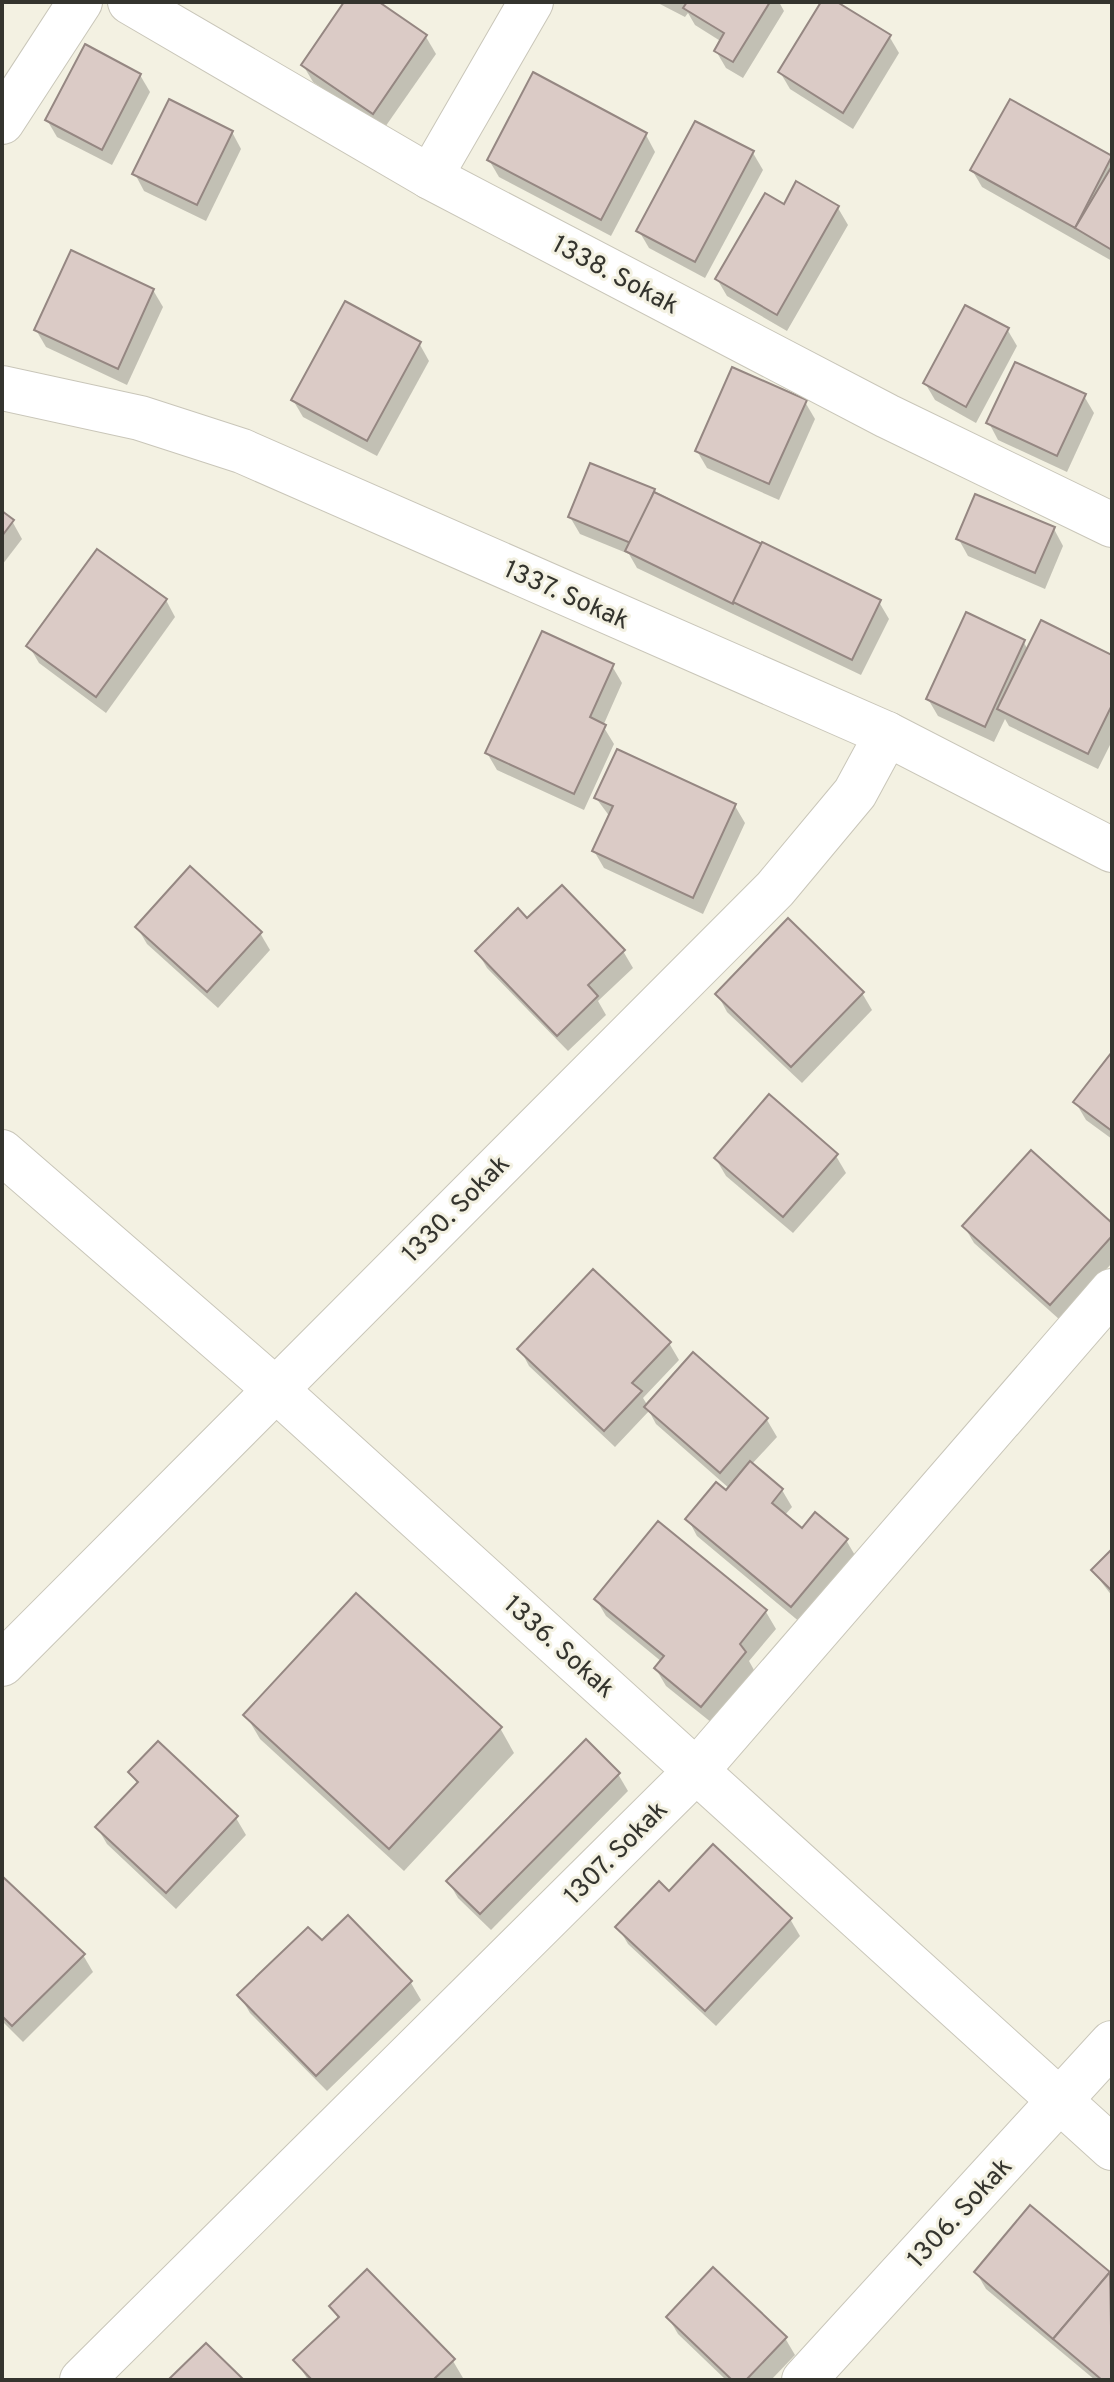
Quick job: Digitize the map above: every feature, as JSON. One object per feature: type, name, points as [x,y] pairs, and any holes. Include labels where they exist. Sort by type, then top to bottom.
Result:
[{"type":"street","points":[[2,122],[80,2]]},
{"type":"street","name":"1338. Sokak","points":[[130,2],[430,177],[887,416],[1112,525]]},
{"type":"street","points":[[430,177],[531,2]]},
{"type":"street","name":"1337. Sokak","points":[[2,388],[140,418],[242,451],[887,734],[1112,850]]},
{"type":"street","name":"1330. Sokak","points":[[2,1664],[775,889],[855,793],[887,734]]},
{"type":"street","name":"1336. Sokak","points":[[2,1152],[274,1388],[1112,2148]]},
{"type":"street","name":"1307. Sokak","points":[[82,2380],[697,1770],[1112,1291]]},
{"type":"street","name":"1306. Sokak","points":[[804,2380],[1060,2104],[1112,2043]]},
{"type":"building","points":[[344,2],[379,2],[427,35],[373,114],[301,65]]},
{"type":"building","points":[[687,2],[770,2],[733,62],[714,51],[724,33],[683,8]]},
{"type":"building","points":[[821,2],[837,2],[891,35],[843,113],[778,72]]},
{"type":"building","points":[[85,44],[141,74],[102,150],[45,120]]},
{"type":"building","points":[[533,72],[647,133],[601,220],[487,160]]},
{"type":"building","points":[[169,99],[233,131],[197,205],[132,174]]},
{"type":"building","points":[[1010,99],[1112,156],[1075,228],[970,170]]},
{"type":"building","points":[[695,121],[754,151],[695,262],[636,231]]},
{"type":"building","points":[[1112,166],[1112,250],[1075,228]]},
{"type":"building","points":[[796,181],[839,206],[777,315],[715,279],[765,193],[784,204]]},
{"type":"building","points":[[71,250],[154,289],[118,369],[34,330]]},
{"type":"building","points":[[345,301],[421,342],[367,441],[291,400]]},
{"type":"building","points":[[965,305],[1009,328],[966,407],[923,383]]},
{"type":"building","points":[[1015,362],[1086,394],[1057,456],[986,423]]},
{"type":"building","points":[[732,367],[807,400],[769,484],[695,451]]},
{"type":"building","points":[[590,463],[655,489],[633,544],[568,517]]},
{"type":"building","points":[[654,492],[762,544],[733,604],[625,551]]},
{"type":"building","points":[[975,494],[1055,527],[1035,573],[956,539]]},
{"type":"building","points":[[2,511],[14,520],[2,536]]},
{"type":"building","points":[[762,542],[881,600],[852,660],[733,602]]},
{"type":"building","points":[[97,549],[167,599],[96,697],[26,646]]},
{"type":"building","points":[[966,612],[1025,640],[985,727],[926,699]]},
{"type":"building","points":[[1041,620],[1112,655],[1112,705],[1088,754],[997,709]]},
{"type":"building","points":[[542,631],[614,664],[590,717],[606,725],[574,794],[485,753]]},
{"type":"building","points":[[617,749],[736,804],[693,898],[592,851],[613,806],[594,798]]},
{"type":"building","points":[[190,866],[262,932],[207,992],[135,927]]},
{"type":"building","points":[[562,885],[625,950],[588,985],[598,996],[557,1036],[475,951],[518,908],[527,918]]},
{"type":"building","points":[[788,918],[864,992],[791,1067],[715,994]]},
{"type":"building","points":[[1112,1052],[1112,1131],[1073,1102]]},
{"type":"building","points":[[769,1094],[838,1154],[783,1217],[714,1158]]},
{"type":"building","points":[[1031,1150],[1112,1223],[1112,1236],[1050,1305],[962,1226]]},
{"type":"building","points":[[593,1269],[671,1342],[632,1383],[642,1391],[604,1431],[517,1349]]},
{"type":"building","points":[[693,1352],[768,1418],[720,1473],[644,1407]]},
{"type":"building","points":[[750,1461],[783,1489],[772,1503],[802,1528],[815,1512],[848,1539],[791,1607],[685,1519],[716,1482],[726,1490]]},
{"type":"building","points":[[658,1521],[767,1610],[740,1644],[746,1652],[701,1707],[654,1668],[664,1656],[594,1599]]},
{"type":"building","points":[[1112,1549],[1112,1591],[1091,1570]]},
{"type":"building","points":[[356,1593],[502,1727],[389,1849],[243,1715]]},
{"type":"building","points":[[586,1739],[620,1773],[480,1914],[446,1881]]},
{"type":"building","points":[[158,1741],[238,1816],[166,1893],[95,1827],[138,1782],[128,1772]]},
{"type":"building","points":[[713,1844],[792,1918],[705,2011],[615,1927],[659,1881],[669,1891]]},
{"type":"building","points":[[2,1876],[85,1954],[12,2026],[2,2016]]},
{"type":"building","points":[[348,1915],[412,1981],[316,2076],[237,1995],[308,1927],[322,1940]]},
{"type":"building","points":[[1030,2205],[1110,2272],[1053,2339],[974,2272]]},
{"type":"building","points":[[713,2267],[787,2337],[746,2380],[732,2380],[666,2317]]},
{"type":"building","points":[[367,2269],[455,2359],[433,2380],[312,2380],[293,2360],[339,2317],[329,2306]]},
{"type":"building","points":[[1110,2272],[1112,2380],[1102,2380],[1053,2339]]},
{"type":"building","points":[[206,2343],[244,2380],[168,2380]]}]
